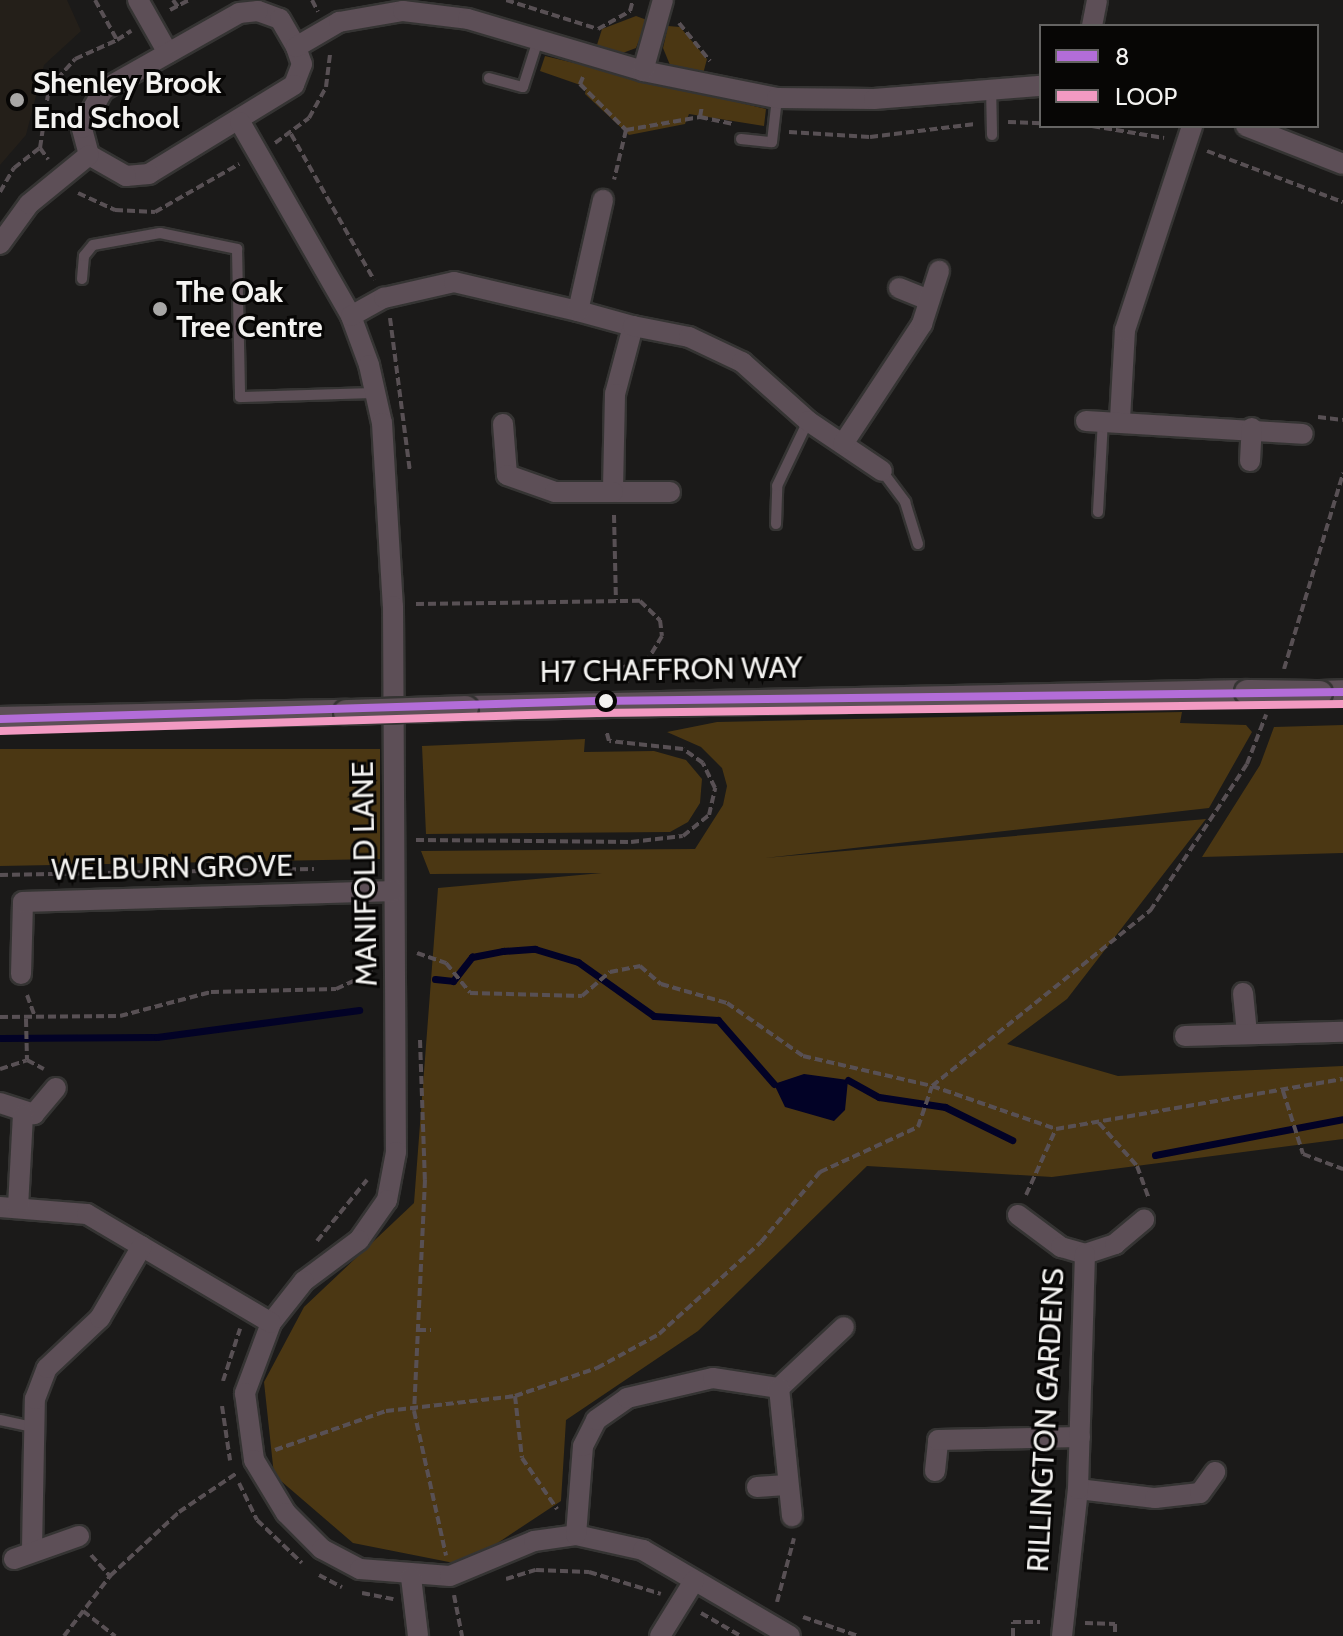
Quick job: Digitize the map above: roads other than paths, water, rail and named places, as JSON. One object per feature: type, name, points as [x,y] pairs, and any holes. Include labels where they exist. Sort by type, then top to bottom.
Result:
[{"type":"street","points":[[138,0],[168,53]]},
{"type":"street","points":[[643,71],[663,0]]},
{"type":"street","points":[[1092,24],[1097,0]]},
{"type":"street","points":[[258,11],[280,19],[302,64],[294,85],[240,122],[149,174],[126,176],[89,155],[82,128],[88,107],[168,53],[239,13],[258,11]]},
{"type":"street","points":[[296,47],[339,22],[403,11],[468,19],[643,71],[777,98],[874,99],[991,84],[1039,86]]},
{"type":"street","name":"MANIFOLD LANE","points":[[240,122],[351,316],[378,393],[393,606],[396,969],[396,1152],[387,1200],[359,1240],[304,1281],[271,1323],[245,1393],[254,1460],[286,1513],[322,1549],[360,1569],[411,1577]]},
{"type":"street","points":[[1251,128],[1343,164]]},
{"type":"street","points":[[1189,134],[1125,330],[1103,420],[1252,428],[1303,434]]},
{"type":"street","points":[[0,244],[29,204],[89,155]]},
{"type":"street","points":[[578,311],[603,202]]},
{"type":"street","points":[[843,444],[922,324],[939,271]]},
{"type":"street","points":[[351,316],[384,298],[454,282],[689,337],[742,362],[808,421],[882,471]]},
{"type":"street","points":[[899,288],[928,300]]},
{"type":"street","points":[[613,492],[615,394],[633,326]]},
{"type":"street","points":[[503,424],[507,475],[555,492],[670,492]]},
{"type":"street","points":[[1250,461],[1252,428]]},
{"type":"street","name":"H7 CHAFFRON WAY","points":[[0,719],[346,712],[597,701],[1332,692]]},
{"type":"street","name":"WELBURN GROVE","points":[[21,974],[23,902],[394,891]]},
{"type":"street","points":[[1243,993],[1247,1034]]},
{"type":"street","points":[[1185,1036],[1343,1032]]},
{"type":"street","points":[[0,1103],[23,1115],[46,1108],[56,1088]]},
{"type":"street","points":[[23,1115],[9,1207],[87,1214],[271,1323]]},
{"type":"street","points":[[1018,1215],[1061,1247],[1085,1254],[1115,1244],[1144,1220]]},
{"type":"street","points":[[32,1549],[33,1427],[47,1368],[100,1318],[142,1246]]},
{"type":"street","name":"RILLINGTON GARDENS","points":[[1062,1636],[1078,1489],[1085,1254]]},
{"type":"street","points":[[792,1516],[786,1485],[779,1388],[831,1329]]},
{"type":"street","points":[[576,1535],[583,1446],[596,1420],[627,1398],[713,1378],[779,1388]]},
{"type":"street","points":[[935,1471],[938,1440],[1080,1437]]},
{"type":"street","points":[[1078,1489],[1155,1498],[1200,1493],[1215,1472]]},
{"type":"street","points":[[757,1487],[786,1485]]},
{"type":"street","points":[[418,1636],[411,1577],[450,1576],[534,1541],[576,1535],[643,1550],[790,1636]]},
{"type":"street","points":[[14,1559],[32,1549],[79,1536]]},
{"type":"street","points":[[660,1636],[694,1581]]},
{"type":"lane","points":[[489,78],[523,87],[538,40]]},
{"type":"lane","points":[[991,84],[992,135]]},
{"type":"lane","points":[[741,139],[772,142],[777,98]]},
{"type":"lane","points":[[82,279],[84,256],[93,245],[160,233],[237,249],[240,397],[378,393]]},
{"type":"lane","points":[[1098,512],[1103,420]]},
{"type":"lane","points":[[776,524],[777,486],[808,421]]},
{"type":"lane","points":[[882,471],[905,502],[918,544]]},
{"type":"lane","points":[[0,1420],[33,1427]]},
{"type":"water","points":[[804,1074],[848,1080],[845,1110],[834,1121],[785,1107],[774,1084]]},
{"type":"waterway","points":[[435,979],[453,981],[472,957],[503,951],[535,949],[578,962],[654,1016],[718,1020],[774,1084]]},
{"type":"waterway","points":[[0,1038],[157,1037],[359,1010]]},
{"type":"waterway","points":[[848,1080],[879,1097],[945,1107],[1012,1140]]},
{"type":"waterway","points":[[1155,1155],[1343,1119]]},
{"type":"place","name":"Shenley Brook End School","points":[[17,100]]},
{"type":"place","name":"The Oak Tree Centre","points":[[160,309]]}]
